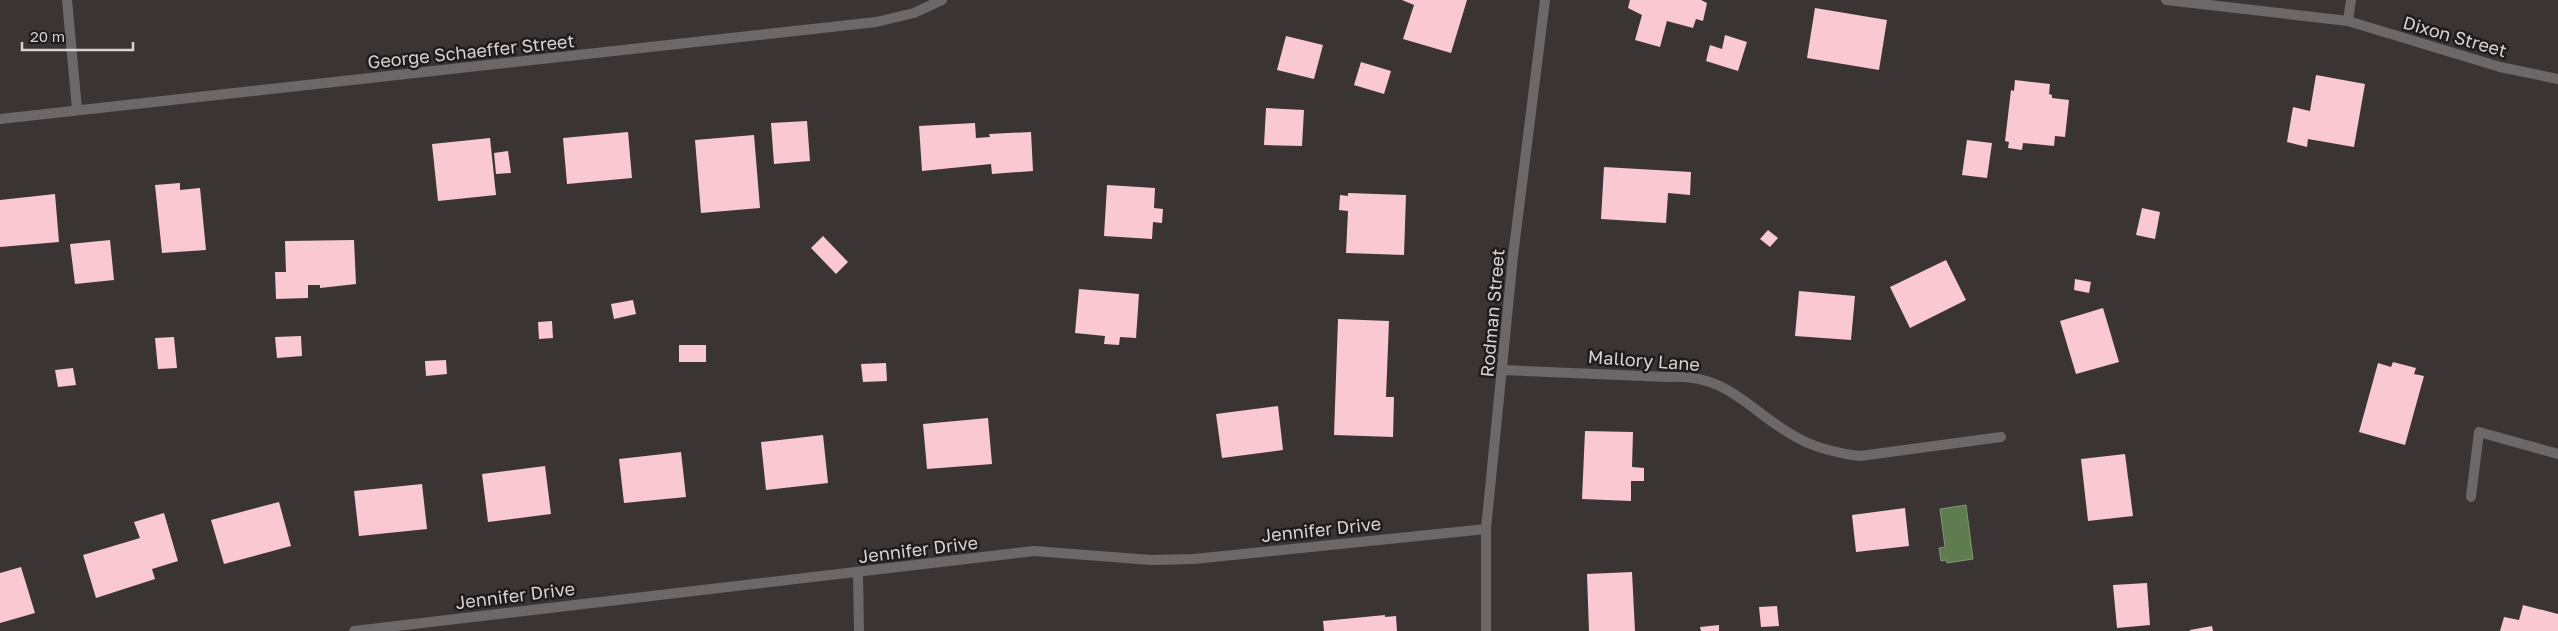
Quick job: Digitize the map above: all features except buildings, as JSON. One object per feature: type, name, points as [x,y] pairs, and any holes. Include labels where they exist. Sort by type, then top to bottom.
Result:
[{"type":"street","points":[[67,0],[77,109]]},
{"type":"street","name":"George Schaeffer Street","points":[[0,119],[876,22],[914,13],[942,0]]},
{"type":"street","name":"Rodman Street","points":[[1486,631],[1486,529],[1513,256],[1545,0]]},
{"type":"street","name":"Dixon Street","points":[[2166,0],[2348,21],[2500,67],[2558,79]]},
{"type":"street","points":[[2348,21],[2351,0]]},
{"type":"street","name":"Mallory Lane","points":[[1503,370],[1667,377],[1688,376],[1710,381],[1758,409],[1769,420],[1799,439],[1846,454],[1860,456],[2001,437]]},
{"type":"street","points":[[2471,496],[2478,432],[2558,454]]},
{"type":"street","name":"Jennifer Drive","points":[[354,631],[1034,551],[1151,560],[1194,559],[1486,529]]},
{"type":"street","points":[[858,573],[859,631]]},
{"type":"shaded area","points":[[1966,505],[1973,559],[1947,563],[1946,560],[1941,561],[1939,548],[1945,547],[1940,509]]}]
